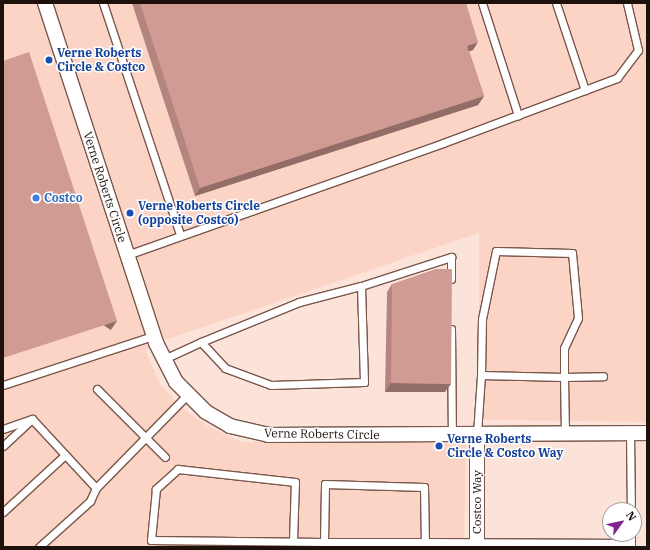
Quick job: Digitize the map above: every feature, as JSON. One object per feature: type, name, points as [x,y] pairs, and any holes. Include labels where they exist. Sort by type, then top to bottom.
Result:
[{"type":"street","name":"Verne Roberts Circle","points":[[45,3],[153,336],[176,382],[206,412],[230,426],[268,435],[647,433]]},
{"type":"street","name":"Costco Way","points":[[477,434],[477,545]]},
{"type":"lane","points":[[103,3],[180,235]]},
{"type":"lane","points":[[482,3],[518,115]]},
{"type":"lane","points":[[556,3],[585,90]]},
{"type":"lane","points":[[127,255],[618,78],[638,50],[626,3]]},
{"type":"lane","points":[[477,434],[484,305],[496,252],[572,253],[578,318],[564,348],[565,433]]},
{"type":"lane","points":[[164,359],[201,342],[299,302],[361,286],[451,257],[451,288]]},
{"type":"lane","points":[[201,342],[225,368],[271,386],[364,382],[361,286]]},
{"type":"lane","points":[[451,318],[452,434]]},
{"type":"lane","points":[[3,385],[153,336]]},
{"type":"lane","points":[[481,375],[603,376]]},
{"type":"lane","points":[[97,389],[165,458]]},
{"type":"lane","points":[[39,547],[90,501],[96,488],[144,437],[188,394]]},
{"type":"lane","points":[[32,419],[96,488]]},
{"type":"lane","points":[[3,429],[32,419]]},
{"type":"lane","points":[[3,446],[32,419]]},
{"type":"lane","points":[[630,433],[631,502]]},
{"type":"lane","points":[[3,512],[65,455]]},
{"type":"lane","points":[[293,541],[295,482],[178,469],[156,490],[151,540],[293,541],[425,545],[631,545]]},
{"type":"lane","points":[[324,542],[325,484],[424,487],[425,545]]},
{"type":"shaded area","points":[[3,3],[647,3],[647,422],[479,420],[479,233],[156,343],[153,336],[146,352],[160,384],[182,408],[206,425],[241,442],[466,443],[464,547],[3,547]]},
{"type":"building","points":[[140,3],[466,3],[478,42],[467,46],[484,96],[200,188]]},
{"type":"building","name":"Costco","points":[[29,52],[117,321],[3,358],[3,61]]},
{"type":"building","points":[[436,269],[452,269],[451,384],[391,383],[392,284]]},
{"type":"place","name":"Verne Roberts Circle & Costco","points":[[49,60]]},
{"type":"place","name":"Costco","points":[[36,198]]},
{"type":"place","name":"Verne Roberts Circle (opposite Costco)","points":[[130,213]]},
{"type":"place","name":"Verne Roberts Circle & Costco Way","points":[[439,446]]}]
